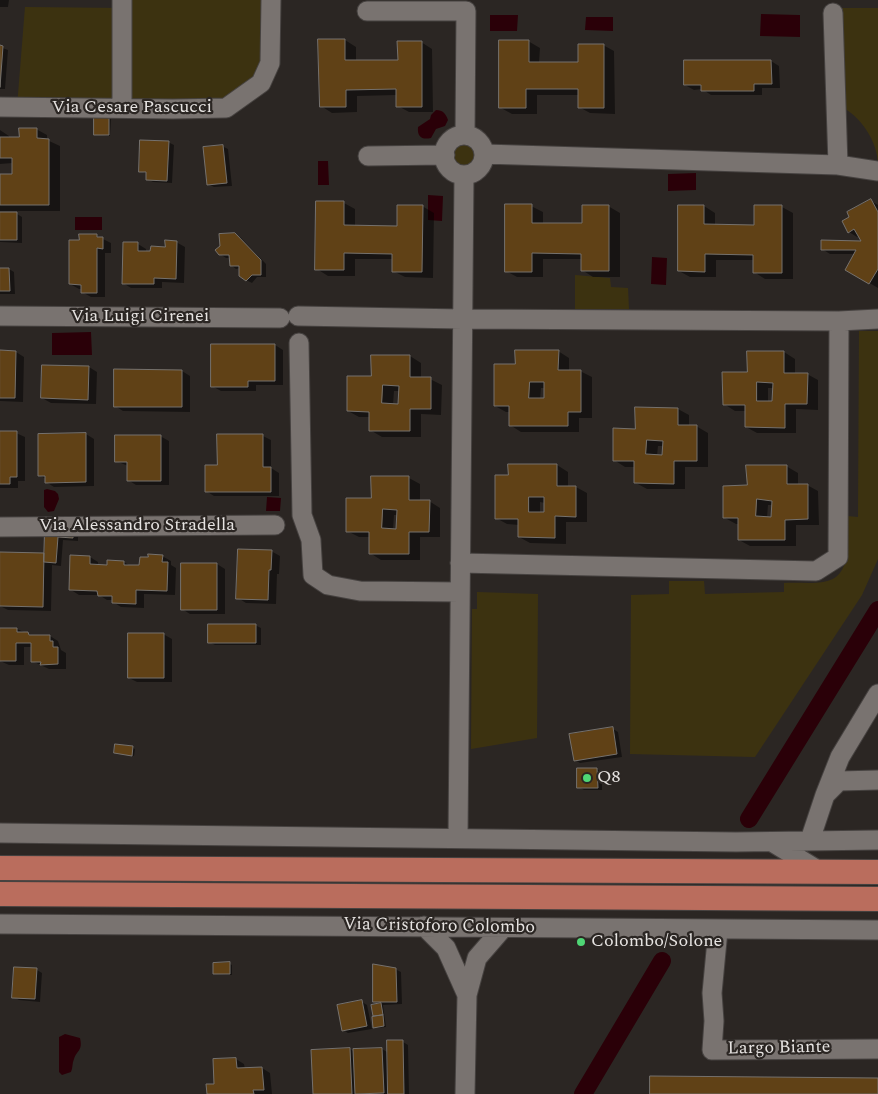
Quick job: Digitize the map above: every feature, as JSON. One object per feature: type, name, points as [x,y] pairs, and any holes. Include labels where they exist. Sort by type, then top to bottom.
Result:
[{"type":"main road","points":[[0,868],[878,872]]},
{"type":"main road","name":"Via Cristoforo Colombo","points":[[0,894],[878,899]]},
{"type":"street","points":[[122,0],[122,108]]},
{"type":"street","name":"Via Cesare Pascucci","points":[[0,107],[226,108],[261,83],[270,63],[271,0]]},
{"type":"street","points":[[367,11],[466,11],[465,135]]},
{"type":"street","points":[[833,13],[838,165]]},
{"type":"street","points":[[465,135],[478,141],[483,148],[484,154],[482,163],[476,171],[464,175],[456,173],[449,168],[444,151],[449,142],[457,136],[465,135]]},
{"type":"street","points":[[484,154],[838,165],[878,171]]},
{"type":"street","points":[[368,156],[444,155]]},
{"type":"street","points":[[458,838],[464,175]]},
{"type":"street","name":"Via Luigi Cirenei","points":[[0,316],[839,321],[878,319]]},
{"type":"street","points":[[460,563],[816,571],[838,557],[839,321]]},
{"type":"street","points":[[299,344],[302,514],[311,540],[313,575],[328,585],[360,591],[460,592]]},
{"type":"street","name":"Via Alessandro Stradella","points":[[0,527],[275,525]]},
{"type":"street","points":[[810,840],[840,757],[878,694]]},
{"type":"street","points":[[825,795],[839,781],[878,780]]},
{"type":"street","points":[[0,833],[772,842],[878,840]]},
{"type":"street","points":[[772,842],[821,872]]},
{"type":"street","name":"Via Cristoforo Colombo","points":[[0,924],[878,930]]},
{"type":"street","points":[[424,926],[446,948],[467,995]]},
{"type":"street","points":[[465,1094],[467,995],[477,958],[503,928]]},
{"type":"street","name":"Largo Biante","points":[[718,930],[712,993],[714,1021],[712,1050],[878,1049]]},
{"type":"shaded area","points":[[122,0],[271,0],[270,63],[226,108],[17,107],[25,7],[122,8]]},
{"type":"shaded area","points":[[842,8],[878,8],[878,165],[875,147],[867,131],[855,116],[840,106]]},
{"type":"shaded area","points":[[761,14],[800,15],[800,37],[760,36]]},
{"type":"shaded area","points":[[490,15],[518,15],[517,31],[490,31]]},
{"type":"shaded area","points":[[586,17],[613,17],[613,31],[585,30]]},
{"type":"shaded area","points":[[436,110],[444,113],[448,120],[445,126],[436,129],[431,138],[425,139],[419,135],[418,127],[430,119]]},
{"type":"shaded area","points":[[464,144],[472,147],[475,155],[472,163],[464,166],[456,163],[453,155],[456,147]]},
{"type":"shaded area","points":[[318,161],[328,161],[329,185],[318,185]]},
{"type":"shaded area","points":[[696,173],[696,190],[668,191],[668,174]]},
{"type":"shaded area","points":[[428,195],[443,196],[442,221],[428,220]]},
{"type":"shaded area","points":[[75,217],[102,217],[102,230],[75,230]]},
{"type":"shaded area","points":[[652,257],[667,258],[666,285],[651,284]]},
{"type":"shaded area","points":[[575,275],[610,278],[611,287],[628,288],[629,309],[575,309]]},
{"type":"shaded area","points":[[859,331],[878,331],[878,559],[862,595],[755,757],[630,754],[631,595],[669,594],[669,581],[704,581],[705,594],[784,592],[784,583],[823,582],[833,579],[840,573],[847,556],[847,516],[858,517]]},
{"type":"shaded area","points":[[91,332],[92,355],[52,355],[52,333]]},
{"type":"shaded area","points":[[47,489],[58,494],[59,499],[54,511],[48,512],[44,507],[44,490]]},
{"type":"shaded area","points":[[267,497],[281,498],[280,511],[266,511]]},
{"type":"shaded area","points":[[477,592],[538,594],[537,738],[471,749],[472,609],[477,609]]},
{"type":"shaded area","points":[[65,1034],[80,1038],[81,1045],[73,1061],[71,1072],[62,1075],[59,1072],[59,1037]]},
{"type":"building","points":[[318,39],[345,39],[345,60],[398,60],[397,41],[422,41],[422,107],[396,107],[396,89],[346,90],[346,107],[320,107]]},
{"type":"building","points":[[499,40],[529,40],[529,62],[578,62],[578,44],[604,44],[604,108],[578,108],[578,89],[526,89],[526,108],[499,108]]},
{"type":"building","points":[[0,45],[3,46],[0,87]]},
{"type":"building","points":[[684,60],[771,60],[772,84],[754,84],[754,91],[701,91],[701,85],[684,85]]},
{"type":"building","points":[[94,116],[109,117],[109,135],[94,135]]},
{"type":"building","points":[[19,128],[37,128],[37,138],[49,139],[49,205],[0,205],[0,174],[12,174],[12,158],[0,158],[0,137],[19,137]]},
{"type":"building","points":[[140,140],[169,141],[167,181],[146,180],[146,172],[139,172]]},
{"type":"building","points":[[223,145],[227,183],[207,185],[203,147]]},
{"type":"building","points":[[871,199],[878,212],[878,269],[869,284],[845,270],[856,250],[821,250],[821,240],[861,241],[854,229],[848,233],[842,221],[849,217],[847,212]]},
{"type":"building","points":[[316,201],[344,201],[344,225],[397,226],[397,205],[423,205],[422,272],[392,272],[392,254],[344,253],[344,270],[315,270]]},
{"type":"building","points":[[505,204],[532,204],[532,223],[582,223],[582,205],[609,205],[609,271],[581,271],[581,254],[532,253],[532,272],[505,272]]},
{"type":"building","points":[[678,205],[704,205],[704,224],[754,225],[754,205],[782,205],[782,273],[753,273],[753,255],[705,254],[705,272],[678,271]]},
{"type":"building","points":[[0,212],[17,212],[17,240],[0,240]]},
{"type":"building","points":[[235,233],[261,260],[261,275],[252,275],[246,281],[239,276],[239,266],[230,266],[229,255],[219,255],[215,250],[220,246],[219,234]]},
{"type":"building","points":[[79,234],[97,234],[97,237],[103,237],[103,249],[97,248],[97,293],[81,293],[81,285],[69,284],[69,240],[79,240]]},
{"type":"building","points":[[165,240],[177,241],[176,279],[154,278],[154,284],[122,284],[123,242],[138,242],[138,251],[150,251],[151,246],[165,247]]},
{"type":"building","points":[[0,268],[9,268],[10,291],[0,291]]},
{"type":"building","points":[[211,344],[275,344],[275,381],[248,381],[248,387],[211,387]]},
{"type":"building","points":[[0,350],[16,351],[15,398],[0,398]]},
{"type":"building","points":[[515,350],[559,350],[558,370],[581,370],[581,412],[568,412],[568,426],[509,426],[509,406],[494,406],[494,364],[515,364]],"holes":[[[530,382],[544,382],[544,398],[529,398]]]},
{"type":"building","points":[[747,351],[784,351],[784,373],[808,373],[807,404],[785,404],[785,428],[745,427],[745,405],[723,405],[722,372],[747,372]],"holes":[[[757,382],[773,383],[772,401],[757,401]]]},
{"type":"building","points":[[371,355],[410,355],[410,377],[431,377],[431,409],[410,409],[410,431],[369,431],[369,412],[347,411],[347,376],[371,376]],"holes":[[[383,385],[399,386],[398,404],[382,403]]]},
{"type":"building","points":[[42,365],[89,366],[88,400],[41,398]]},
{"type":"building","points":[[114,369],[182,370],[182,407],[114,407]]},
{"type":"building","points":[[635,407],[678,408],[678,425],[697,425],[697,461],[674,461],[674,484],[634,483],[634,461],[613,461],[613,428],[635,429]],"holes":[[[647,440],[663,441],[662,455],[646,454]]]},
{"type":"building","points":[[0,431],[17,431],[17,477],[10,477],[10,484],[0,484]]},
{"type":"building","points":[[86,433],[86,482],[45,483],[45,476],[38,476],[38,434]]},
{"type":"building","points":[[217,434],[263,434],[263,467],[271,467],[271,492],[205,492],[205,465],[217,465]]},
{"type":"building","points":[[115,435],[161,435],[161,481],[127,481],[127,462],[115,462]]},
{"type":"building","points":[[508,464],[557,464],[557,486],[576,486],[576,517],[555,516],[555,538],[518,537],[518,519],[495,519],[495,475],[508,475]],"holes":[[[529,497],[544,497],[544,512],[529,512]]]},
{"type":"building","points":[[746,465],[787,465],[787,484],[808,484],[808,519],[785,520],[785,540],[738,540],[738,518],[723,518],[723,486],[747,485]],"holes":[[[757,499],[772,501],[771,517],[756,516]]]},
{"type":"building","points":[[371,476],[409,476],[409,500],[430,500],[429,532],[409,532],[409,554],[369,554],[369,532],[346,532],[346,498],[371,498]],"holes":[[[383,509],[397,510],[396,529],[382,528]]]},
{"type":"building","points":[[45,530],[73,532],[73,538],[58,537],[56,563],[44,562]]},
{"type":"building","points":[[238,549],[272,550],[268,600],[236,599]]},
{"type":"building","points":[[0,552],[44,553],[43,607],[0,606]]},
{"type":"building","points":[[148,554],[163,555],[162,562],[168,562],[167,591],[136,590],[136,604],[112,603],[112,596],[98,596],[97,591],[69,590],[70,555],[90,556],[90,564],[107,565],[107,560],[124,561],[124,565],[139,565],[140,557],[148,557]]},
{"type":"building","points":[[181,563],[217,563],[217,610],[181,610]]},
{"type":"building","points":[[208,624],[256,624],[256,643],[208,643]]},
{"type":"building","points":[[0,628],[17,628],[17,632],[28,632],[29,635],[50,635],[53,647],[58,647],[58,664],[40,665],[41,662],[31,662],[31,643],[16,643],[16,661],[0,661]]},
{"type":"building","points":[[128,633],[164,633],[164,678],[128,678]]},
{"type":"building","points":[[613,727],[617,754],[574,761],[569,734]]},
{"type":"building","points":[[115,744],[133,746],[132,756],[114,753]]},
{"type":"building","name":"Q8","points":[[577,768],[597,768],[598,788],[577,788]]},
{"type":"building","points":[[230,962],[230,974],[213,974],[213,963]]},
{"type":"building","points":[[373,964],[396,968],[397,1002],[373,1002]]},
{"type":"building","points":[[14,967],[37,968],[35,999],[12,998]]},
{"type":"building","points":[[362,1000],[367,1026],[342,1031],[337,1005]]},
{"type":"building","points":[[381,1003],[383,1015],[373,1016],[371,1005]]},
{"type":"building","points":[[383,1015],[384,1026],[373,1028],[372,1017]]},
{"type":"building","points":[[387,1040],[403,1040],[404,1094],[388,1094]]},
{"type":"building","points":[[350,1048],[352,1094],[313,1094],[311,1050]]},
{"type":"building","points":[[382,1048],[384,1093],[355,1094],[353,1049]]},
{"type":"building","points":[[236,1058],[237,1068],[262,1067],[264,1090],[253,1090],[254,1094],[207,1094],[206,1084],[214,1084],[213,1059]]},
{"type":"building","points":[[650,1076],[878,1078],[878,1094],[650,1094]]},
{"type":"waterway","points":[[749,819],[878,610]]},
{"type":"waterway","points":[[583,1094],[662,961]]},
{"type":"place","name":"Q8","points":[[587,778]]},
{"type":"place","name":"Colombo/Solone","points":[[581,942]]}]
